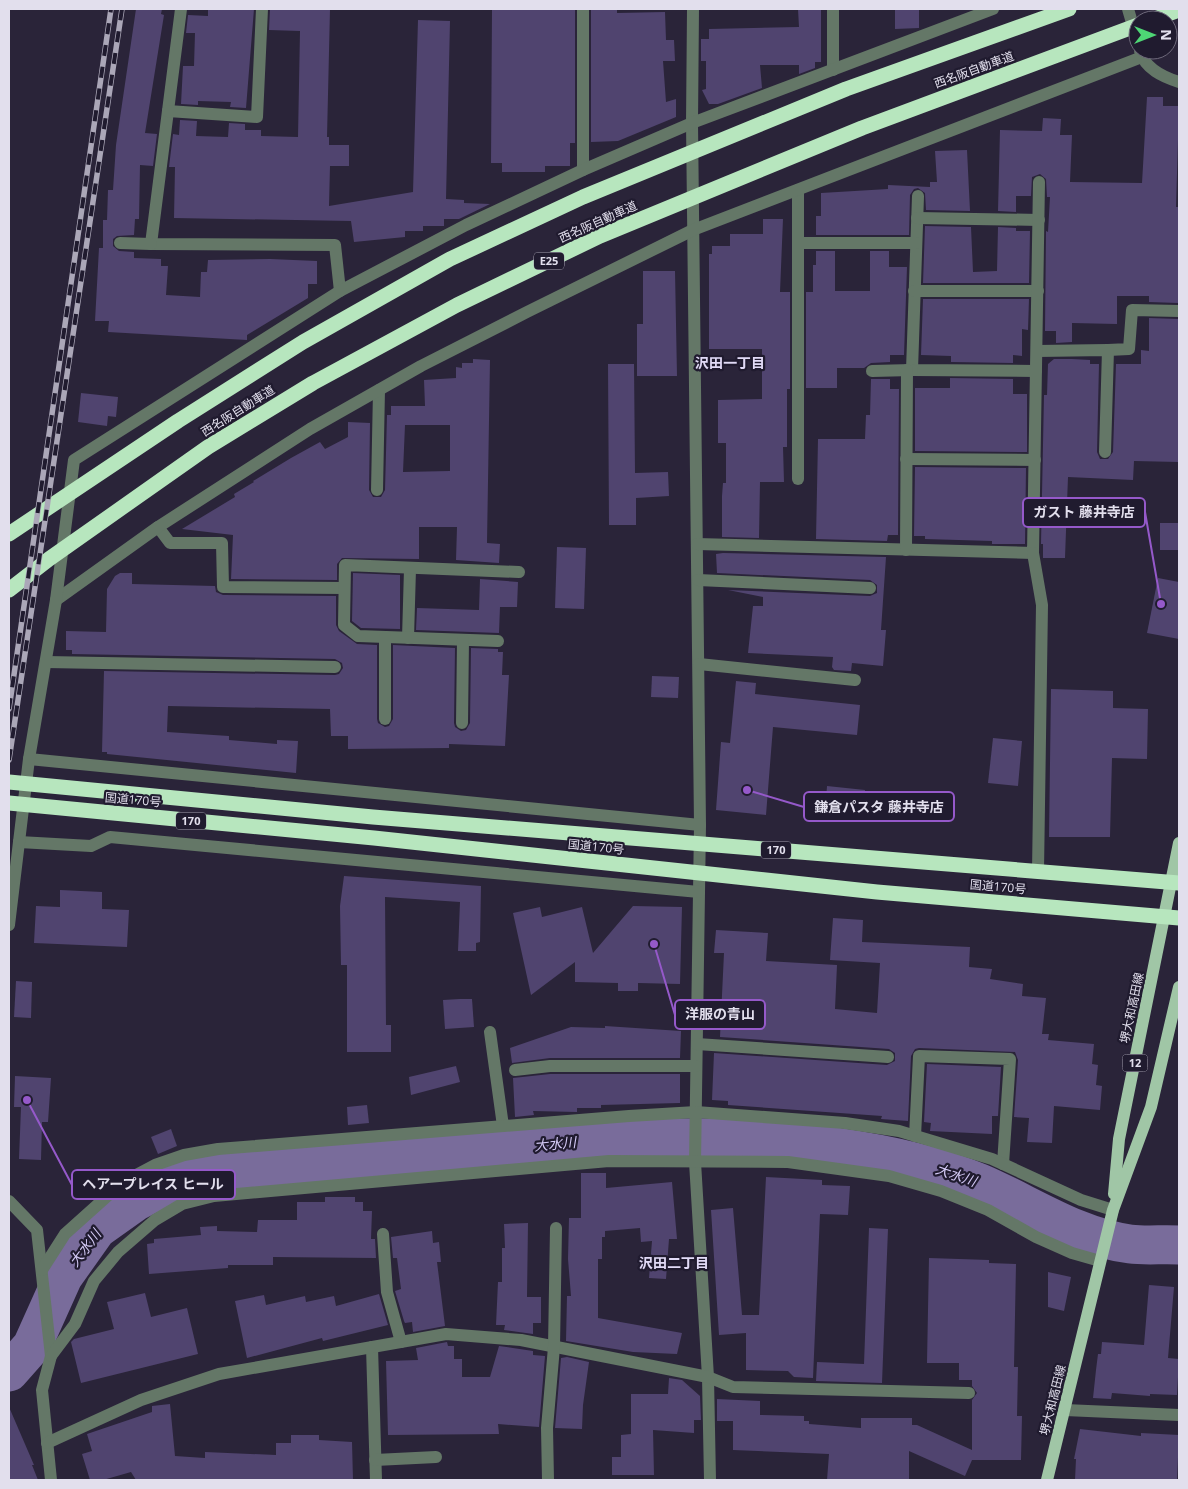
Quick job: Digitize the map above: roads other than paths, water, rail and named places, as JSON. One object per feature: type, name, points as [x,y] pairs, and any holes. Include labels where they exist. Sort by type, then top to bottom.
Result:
[{"type":"highway","name":"西名阪自動車道","points":[[9,534],[178,421],[303,342],[450,260],[583,198],[846,89],[1069,9]]},
{"type":"highway","name":"西名阪自動車道","points":[[9,590],[49,559],[208,447],[313,383],[457,305],[600,236],[862,128],[1128,29]]},
{"type":"highway","name":"国道170号","points":[[9,782],[373,817],[1175,883]]},
{"type":"highway","name":"国道170号","points":[[9,804],[374,838],[877,892],[1172,917]]},
{"type":"main road","name":"堺大和高田線","points":[[1112,1213],[1119,1138],[1172,917],[1179,843]]},
{"type":"main road","name":"堺大和高田線","points":[[1047,1480],[1112,1213],[1151,1107],[1179,987]]},
{"type":"street","points":[[151,244],[181,9]]},
{"type":"street","points":[[168,111],[257,117],[262,9]]},
{"type":"street","points":[[583,9],[583,170]]},
{"type":"street","points":[[693,9],[692,123],[700,825],[695,1156],[708,1377],[710,1480]]},
{"type":"street","points":[[833,9],[833,70]]},
{"type":"street","points":[[9,925],[29,759],[56,600],[74,460],[340,291],[466,225],[583,170],[692,123],[993,9]]},
{"type":"street","points":[[56,600],[158,527],[310,429],[429,361],[693,230],[1128,59]]},
{"type":"street","points":[[1146,60],[1160,76],[1179,82]]},
{"type":"street","points":[[1038,871],[1042,605],[1033,554],[1040,182]]},
{"type":"street","points":[[798,190],[798,478]]},
{"type":"street","points":[[906,550],[909,370],[918,196]]},
{"type":"street","points":[[917,218],[1039,220]]},
{"type":"street","points":[[120,243],[335,245],[340,291]]},
{"type":"street","points":[[798,243],[916,243]]},
{"type":"street","points":[[914,291],[1038,291]]},
{"type":"street","points":[[1037,351],[1129,349],[1132,310],[1179,311]]},
{"type":"street","points":[[1105,452],[1108,350]]},
{"type":"street","points":[[872,371],[1036,371]]},
{"type":"street","points":[[376,490],[379,390]]},
{"type":"street","points":[[906,460],[1034,460]]},
{"type":"street","points":[[158,527],[170,543],[222,543],[223,587],[344,588]]},
{"type":"street","points":[[697,544],[1033,554]]},
{"type":"street","points":[[498,641],[358,636],[344,625],[345,565],[519,572]]},
{"type":"street","points":[[408,638],[410,569]]},
{"type":"street","points":[[698,580],[870,588]]},
{"type":"street","points":[[385,638],[385,719]]},
{"type":"street","points":[[462,723],[463,640]]},
{"type":"street","points":[[46,662],[335,667]]},
{"type":"street","points":[[699,664],[855,680]]},
{"type":"street","points":[[29,759],[700,825]]},
{"type":"street","points":[[19,842],[91,846],[110,837],[699,892]]},
{"type":"street","points":[[490,1032],[503,1126]]},
{"type":"street","points":[[697,1044],[888,1057]]},
{"type":"street","points":[[915,1136],[919,1056],[1010,1059],[1003,1164]]},
{"type":"street","points":[[515,1070],[550,1066],[696,1066]]},
{"type":"street","points":[[42,1274],[66,1234],[123,1182],[155,1165],[184,1155],[218,1149],[503,1126],[696,1116],[845,1123],[898,1131],[1003,1164],[1112,1213]]},
{"type":"street","points":[[51,1349],[75,1324],[94,1281],[118,1252],[155,1220],[182,1204],[214,1196],[609,1160],[695,1156],[788,1162],[889,1176],[941,1191],[988,1210],[1036,1237],[1072,1253],[1101,1258]]},
{"type":"street","points":[[9,1202],[37,1230],[51,1349],[42,1390],[51,1480]]},
{"type":"street","points":[[548,1480],[547,1428],[554,1347],[556,1228]]},
{"type":"street","points":[[383,1234],[387,1292],[401,1342]]},
{"type":"street","points":[[47,1442],[141,1400],[219,1374],[446,1334],[521,1340],[708,1377],[733,1387],[969,1393]]},
{"type":"street","points":[[372,1347],[376,1480]]},
{"type":"street","points":[[1065,1410],[1179,1415]]},
{"type":"street","points":[[375,1460],[436,1457]]},
{"type":"waterway","name":"大水川","points":[[9,1372],[32,1346],[63,1277],[97,1229],[135,1202],[172,1183],[217,1173],[578,1142],[664,1138],[750,1139],[793,1142],[873,1153],[945,1170],[998,1191],[1053,1219],[1110,1240],[1136,1245],[1179,1245]]},
{"type":"railway","points":[[9,709],[111,9]]},
{"type":"railway","points":[[9,760],[122,9]]},
{"type":"place","name":"ガスト 藤井寺店","points":[[1161,604]]},
{"type":"place","name":"鎌倉パスタ 藤井寺店","points":[[747,790]]},
{"type":"place","name":"洋服の青山","points":[[654,944]]},
{"type":"place","name":"ヘアープレイス ヒール","points":[[27,1100]]},
{"type":"district","name":"沢田一丁目","points":[[730,363]]},
{"type":"district","name":"沢田二丁目","points":[[674,1263]]}]
